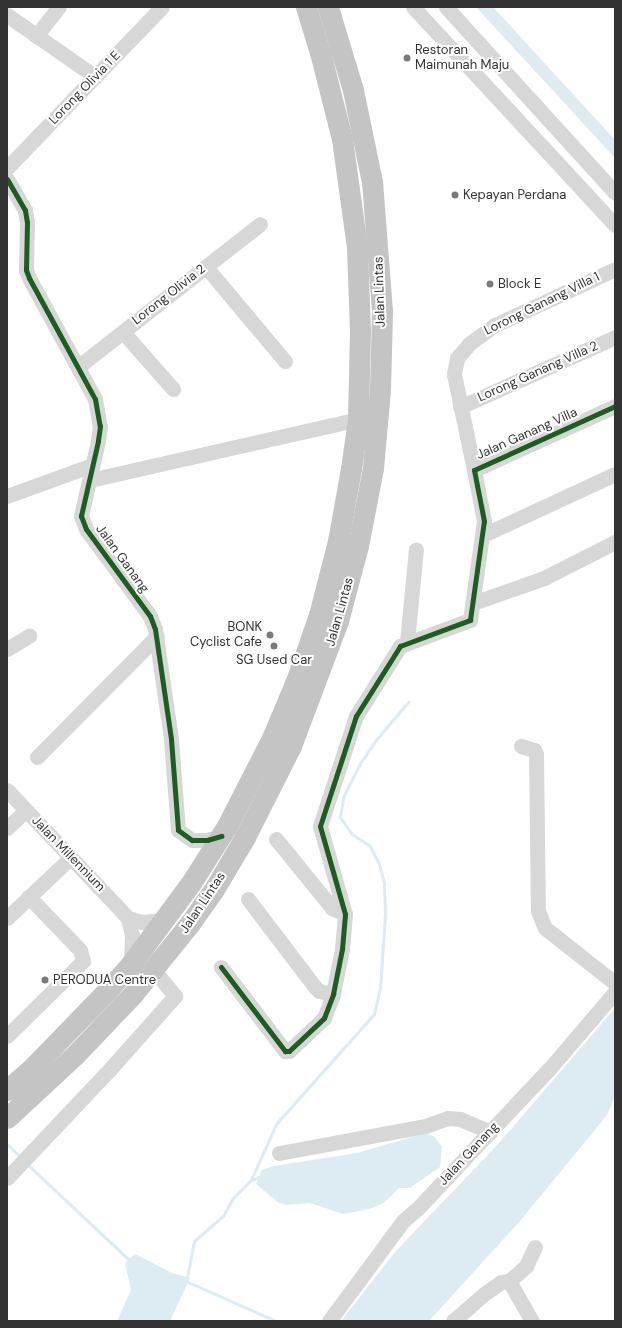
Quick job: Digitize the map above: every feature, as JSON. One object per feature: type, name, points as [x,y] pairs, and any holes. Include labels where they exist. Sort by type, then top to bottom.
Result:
[{"type":"highway","name":"Jalan Lintas","points":[[7,1090],[70,1029],[131,964],[165,920],[201,868],[221,836],[272,738],[298,676],[319,615],[338,542],[351,469],[358,419],[360,330],[353,209],[332,96],[306,7]]},
{"type":"highway","name":"Jalan Lintas","points":[[10,1115],[94,1035],[154,970],[191,922],[221,877],[292,746],[338,622],[358,546],[373,468],[378,422],[382,332],[381,277],[375,209],[358,112],[330,9]]},
{"type":"highway","points":[[351,469],[362,473],[373,468]]},
{"type":"street","points":[[36,36],[59,7]]},
{"type":"street","name":"Lorong Olivia 1 E","points":[[7,168],[162,7]]},
{"type":"street","points":[[413,7],[615,225]]},
{"type":"street","points":[[446,7],[615,193]]},
{"type":"street","points":[[7,15],[96,77]]},
{"type":"street","name":"Jalan Ganang","points":[[7,179],[20,200],[26,216],[26,263],[29,278],[79,366],[95,399],[99,413],[98,441],[81,516],[82,523],[150,616],[157,636],[171,739],[177,825],[182,834],[192,840],[200,855],[201,868]]},
{"type":"street","name":"Lorong Olivia 2","points":[[79,366],[260,224]]},
{"type":"street","points":[[206,267],[285,361]]},
{"type":"street","name":"Lorong Ganang Villa 1","points":[[456,358],[470,342],[495,325],[612,270]]},
{"type":"street","points":[[123,332],[172,389]]},
{"type":"street","name":"Lorong Ganang Villa 2","points":[[460,407],[615,337]]},
{"type":"street","name":"Jalan Ganang Villa","points":[[221,967],[285,1051],[289,1051],[324,1018],[333,994],[345,914],[321,832],[321,819],[356,716],[396,652],[407,642],[466,623],[470,620],[483,535],[483,509],[454,374],[456,358]]},
{"type":"street","name":"Jalan Ganang Villa","points":[[474,470],[615,406]]},
{"type":"street","points":[[90,480],[358,419]]},
{"type":"street","points":[[7,496],[92,465]]},
{"type":"street","points":[[483,535],[615,474]]},
{"type":"street","points":[[473,603],[544,578],[615,542]]},
{"type":"street","points":[[407,642],[416,549]]},
{"type":"street","points":[[7,649],[29,636]]},
{"type":"street","points":[[37,756],[157,636]]},
{"type":"street","points":[[521,746],[534,750],[536,754],[538,911],[545,928],[615,983]]},
{"type":"street","name":"Jalan Millennium","points":[[7,790],[128,918]]},
{"type":"street","points":[[7,828],[26,810]]},
{"type":"street","points":[[192,840],[212,840],[221,836]]},
{"type":"street","points":[[276,839],[332,908],[345,914]]},
{"type":"street","points":[[7,918],[71,857]]},
{"type":"street","points":[[7,1036],[81,965],[83,956],[80,950],[29,898]]},
{"type":"street","points":[[248,899],[314,986],[319,991],[333,994]]},
{"type":"street","points":[[131,964],[133,940],[128,918],[142,922],[165,920]]},
{"type":"street","points":[[7,1178],[110,1069],[174,996],[154,970]]},
{"type":"street","name":"Jalan Ganang","points":[[330,1321],[403,1221],[418,1208],[490,1132],[615,992]]},
{"type":"street","points":[[279,1153],[425,1126],[448,1118],[460,1119],[490,1132]]},
{"type":"street","points":[[453,1321],[484,1294],[501,1282],[509,1281],[526,1266],[535,1247]]},
{"type":"street","points":[[509,1281],[532,1321]]},
{"type":"shaded area","points":[[476,7],[493,7],[615,140],[615,158]]},
{"type":"shaded area","points":[[615,1008],[615,1096],[607,1115],[520,1221],[429,1321],[341,1321],[396,1251],[500,1142]]},
{"type":"shaded area","points":[[426,1133],[435,1137],[442,1147],[440,1167],[410,1188],[399,1188],[384,1203],[369,1209],[343,1214],[310,1203],[286,1205],[279,1203],[256,1184],[262,1170],[274,1166],[357,1153]]},
{"type":"shaded area","points":[[135,1254],[172,1273],[190,1278],[170,1321],[117,1321],[131,1290],[125,1263]]},
{"type":"waterway","points":[[251,1180],[276,1124],[374,1014],[380,989],[385,914],[384,883],[379,864],[370,846],[351,833],[340,817],[343,797],[359,765],[376,740],[408,702]]},
{"type":"waterway","points":[[7,1144],[20,1157]]},
{"type":"waterway","points":[[27,1164],[128,1259]]},
{"type":"waterway","points":[[187,1277],[194,1241],[223,1216],[233,1198],[251,1180],[259,1177]]},
{"type":"waterway","points":[[188,1282],[276,1321]]},
{"type":"cycle path","points":[[7,179],[25,210],[27,222],[26,270],[29,278],[95,399],[100,426],[81,516],[86,529],[150,616],[155,629],[171,739],[178,830],[192,840],[207,840],[221,836]]},
{"type":"cycle path","points":[[221,967],[285,1051],[289,1051],[324,1018],[333,994],[342,949],[345,914],[320,826],[356,716],[400,646],[470,620],[484,521],[474,470],[615,406]]},
{"type":"place","name":"Restoran Maimunah Maju","points":[[407,58]]},
{"type":"place","name":"Kepayan Perdana","points":[[455,195]]},
{"type":"place","name":"Block E","points":[[490,284]]},
{"type":"place","name":"BONK Cyclist Cafe","points":[[270,635]]},
{"type":"place","name":"SG Used Car","points":[[274,646]]},
{"type":"place","name":"PERODUA Centre","points":[[45,980]]}]
